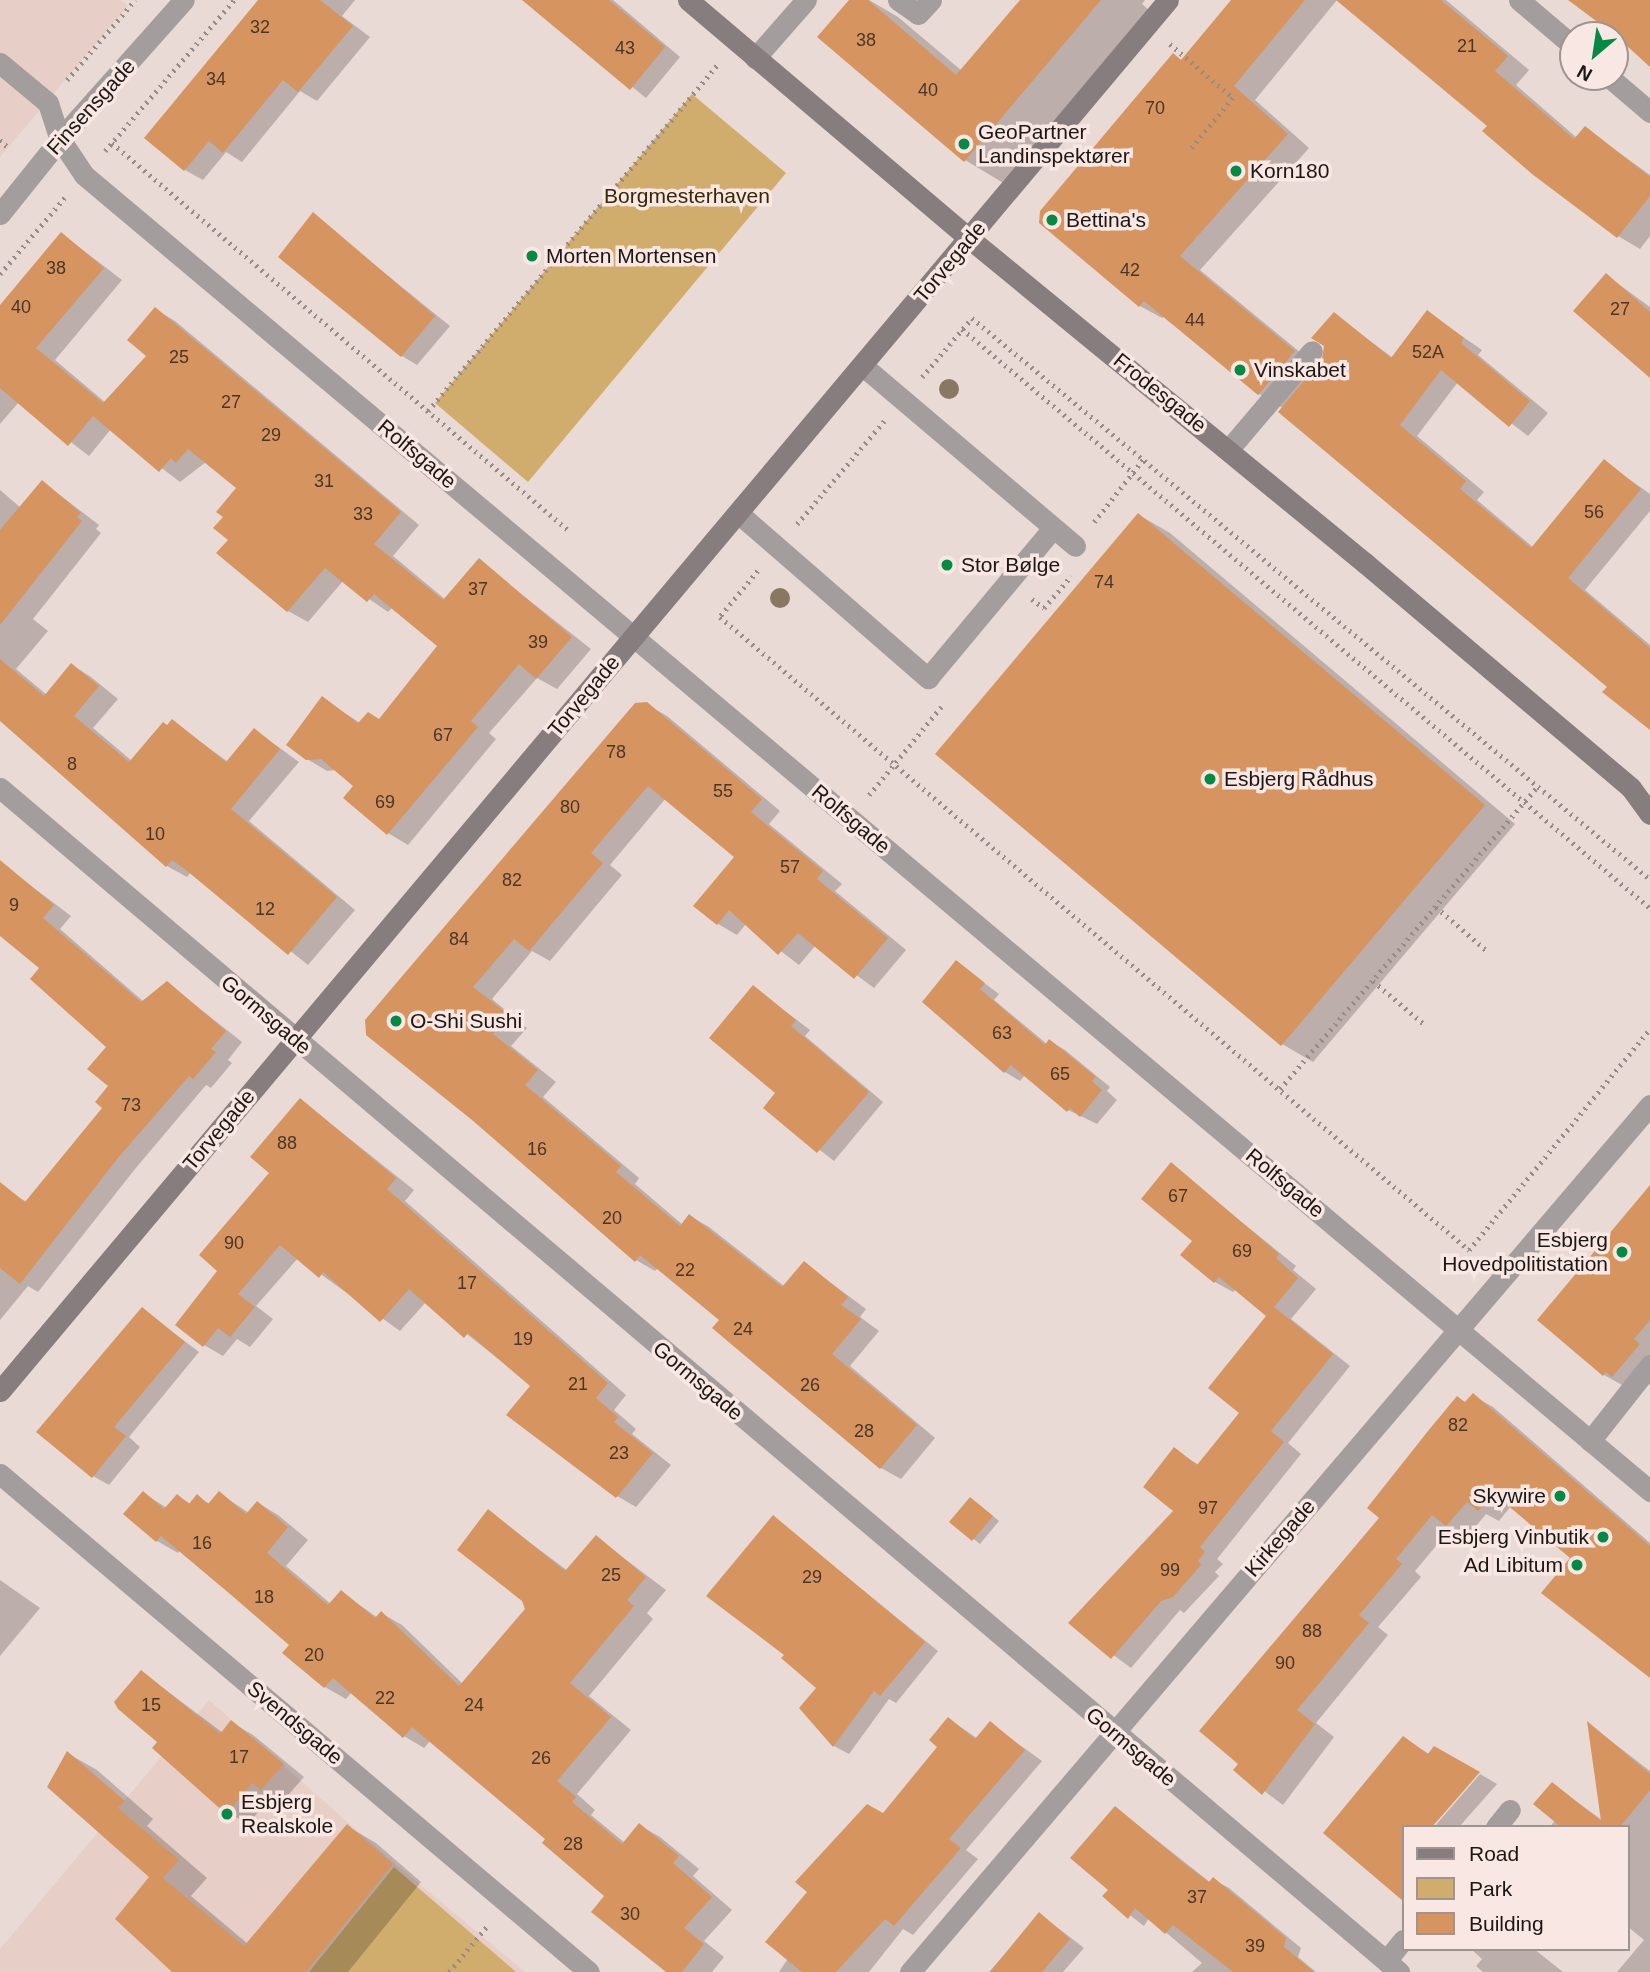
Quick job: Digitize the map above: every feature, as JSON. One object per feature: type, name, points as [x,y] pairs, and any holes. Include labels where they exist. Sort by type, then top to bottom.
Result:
[{"type":"street","name":"Finsensgade","points":[[0,214],[60,139],[184,0]]},
{"type":"street","name":"Frodesgade","points":[[688,0],[970,239],[1229,449],[1640,793],[1650,814]]},
{"type":"street","points":[[755,58],[806,0]]},
{"type":"street","points":[[898,0],[918,14],[931,0]]},
{"type":"street","name":"Torvegade","points":[[0,1391],[1168,0]]},
{"type":"street","points":[[1519,0],[1559,34]]},
{"type":"street","name":"Rolfsgade","points":[[0,63],[48,103],[60,139],[84,175],[1650,1491]]},
{"type":"street","points":[[1625,91],[1650,112]]},
{"type":"street","points":[[1229,449],[1312,351]]},
{"type":"street","points":[[863,366],[1053,528],[1077,557]]},
{"type":"street","points":[[738,513],[928,678],[1053,528]]},
{"type":"street","name":"Gormsgade","points":[[0,788],[1392,1967]]},
{"type":"street","name":"Kirkegade","points":[[910,1972],[1112,1732],[1459,1331],[1650,1105]]},
{"type":"street","points":[[1590,1441],[1650,1364]]},
{"type":"street","name":"Svendsgade","points":[[0,1474],[589,1972]]},
{"type":"street","points":[[1498,1825],[1510,1810]]},
{"type":"street","points":[[1392,1967],[1402,1942]]},
{"type":"path","points":[[0,274],[234,0]]},
{"type":"path","points":[[1147,25],[1233,98],[1191,149]]},
{"type":"path","points":[[428,411],[737,41]]},
{"type":"path","points":[[0,141],[10,149]]},
{"type":"path","points":[[112,143],[567,529]]},
{"type":"path","points":[[1650,878],[1145,457],[972,318],[720,617],[1469,1250],[1650,1029]]},
{"type":"path","points":[[962,329],[1650,908]]},
{"type":"path","points":[[1116,494],[1145,457]]},
{"type":"path","points":[[1032,599],[1044,608],[1077,557]]},
{"type":"path","points":[[851,818],[914,738]]},
{"type":"path","points":[[1280,1089],[1539,785]]},
{"type":"path","points":[[1436,907],[1486,950]]},
{"type":"path","points":[[1373,981],[1424,1024]]},
{"type":"path","points":[[449,1972],[506,1902]]},
{"type":"shaded area","points":[[0,0],[120,0],[128,6],[0,157]]},
{"type":"shaded area","name":"Esbjerg Realskole","points":[[209,1700],[393,1862],[525,1972],[0,1972],[0,1949]]},
{"type":"green space","name":"Borgmesterhaven","points":[[692,94],[786,173],[528,482],[435,403]]},
{"type":"green space","points":[[394,1867],[516,1972],[309,1972]]},
{"type":"building","points":[[258,0],[320,0],[353,26],[298,92],[283,80],[223,153],[209,141],[184,171],[144,138]]},
{"type":"building","points":[[522,0],[609,0],[665,47],[630,90]]},
{"type":"building","points":[[849,0],[868,0],[956,75],[1020,0],[1101,0],[964,162],[817,37]]},
{"type":"building","points":[[1231,0],[1305,0],[1234,86],[1288,134],[1180,256],[1295,351],[1258,395],[1144,301],[1139,307],[1039,223],[1040,211],[1173,53],[1181,60]]},
{"type":"building","points":[[1336,0],[1441,0],[1508,56],[1495,71],[1574,139],[1585,126],[1650,177],[1650,196],[1617,238],[1532,174],[1482,131],[1487,126]]},
{"type":"building","points":[[1568,0],[1650,0],[1650,67],[1629,48],[1629,21],[1596,21]]},
{"type":"building","points":[[313,212],[435,316],[401,357],[278,257]]},
{"type":"building","points":[[61,232],[104,268],[36,348],[103,403],[146,356],[127,340],[155,307],[401,512],[374,544],[443,600],[479,558],[572,637],[536,679],[519,664],[471,721],[478,727],[387,835],[343,798],[353,786],[321,759],[306,760],[286,745],[322,696],[358,723],[368,712],[379,719],[437,646],[374,594],[367,602],[325,568],[287,612],[216,553],[228,540],[213,528],[223,517],[216,512],[236,488],[188,449],[176,463],[171,458],[159,472],[93,416],[68,446],[0,388],[0,305]]},
{"type":"building","points":[[1606,273],[1650,312],[1650,378],[1573,311]]},
{"type":"building","points":[[1427,310],[1464,338],[1461,343],[1530,401],[1509,427],[1441,370],[1400,425],[1466,481],[1460,489],[1531,548],[1604,459],[1641,489],[1568,578],[1650,648],[1650,730],[1602,692],[1607,687],[1278,412],[1322,359],[1324,346],[1311,338],[1334,312],[1391,358]]},
{"type":"building","points":[[42,480],[81,513],[77,517],[82,521],[0,625],[0,530]]},
{"type":"building","name":"Esbjerg Rådhus","points":[[1138,513],[1485,805],[1281,1046],[935,754]]},
{"type":"building","points":[[0,659],[44,696],[71,663],[99,686],[74,716],[129,762],[163,722],[167,725],[172,719],[226,762],[254,728],[280,749],[231,809],[337,897],[288,955],[186,870],[172,860],[166,867],[0,721]]},
{"type":"building","points":[[647,702],[762,799],[751,812],[823,871],[817,879],[888,938],[854,979],[798,933],[778,955],[729,910],[717,925],[693,906],[734,857],[648,786],[591,853],[603,863],[529,951],[514,939],[473,987],[509,1015],[493,1034],[538,1070],[525,1085],[621,1166],[616,1172],[680,1226],[689,1214],[782,1287],[804,1261],[848,1297],[841,1305],[861,1319],[832,1354],[917,1425],[880,1469],[712,1328],[719,1320],[640,1255],[635,1262],[472,1120],[366,1035],[365,1020],[635,703]]},
{"type":"building","points":[[0,860],[54,905],[43,918],[141,1002],[167,981],[226,1031],[211,1049],[216,1052],[193,1079],[189,1076],[117,1159],[20,1284],[0,1268],[0,1182],[25,1202],[102,1108],[95,1102],[108,1086],[87,1069],[106,1047],[30,979],[39,968],[0,936]]},
{"type":"building","points":[[956,960],[985,983],[980,989],[1045,1045],[1049,1039],[1096,1077],[1092,1081],[1102,1090],[1080,1117],[1070,1108],[1067,1112],[1011,1065],[1004,1073],[922,1002]]},
{"type":"building","points":[[753,985],[796,1020],[791,1026],[869,1092],[817,1153],[763,1108],[775,1093],[709,1038]]},
{"type":"building","points":[[300,1098],[396,1178],[387,1189],[608,1383],[596,1398],[618,1417],[614,1422],[653,1453],[616,1498],[506,1415],[530,1386],[468,1333],[464,1338],[409,1289],[380,1322],[323,1272],[319,1278],[280,1245],[238,1294],[255,1307],[230,1337],[218,1328],[203,1347],[175,1325],[217,1271],[199,1255],[269,1173],[250,1157]]},
{"type":"building","points":[[1171,1162],[1279,1254],[1276,1258],[1298,1278],[1274,1307],[1333,1354],[1271,1431],[1284,1442],[1200,1547],[1205,1552],[1198,1561],[1201,1565],[1173,1597],[1161,1601],[1111,1659],[1068,1623],[1173,1511],[1143,1487],[1174,1447],[1197,1465],[1239,1413],[1208,1388],[1266,1316],[1219,1277],[1214,1283],[1180,1255],[1192,1241],[1141,1199]]},
{"type":"building","name":"Esbjerg Hovedpolitistation","points":[[1650,1185],[1650,1320],[1634,1339],[1640,1344],[1612,1377],[1606,1372],[1603,1376],[1537,1320]]},
{"type":"building","points":[[142,1307],[185,1342],[114,1427],[126,1436],[92,1478],[36,1432]]},
{"type":"building","points":[[1473,1393],[1650,1546],[1650,1678],[1541,1593],[1570,1558],[1493,1493],[1478,1511],[1467,1502],[1446,1526],[1432,1515],[1396,1559],[1402,1564],[1359,1615],[1369,1623],[1297,1710],[1315,1724],[1262,1795],[1233,1770],[1238,1764],[1199,1731],[1379,1518],[1367,1508],[1428,1431],[1457,1396],[1465,1402]]},
{"type":"building","points":[[143,1491],[164,1509],[177,1494],[189,1504],[197,1494],[208,1504],[219,1491],[246,1514],[257,1501],[288,1527],[267,1553],[328,1605],[341,1590],[375,1618],[381,1611],[459,1686],[525,1609],[522,1601],[457,1550],[488,1509],[565,1571],[596,1535],[646,1577],[627,1600],[634,1606],[570,1683],[611,1717],[557,1781],[576,1797],[572,1802],[622,1844],[639,1823],[679,1856],[673,1863],[712,1897],[684,1928],[704,1944],[682,1972],[666,1972],[591,1912],[604,1896],[542,1843],[545,1839],[412,1727],[403,1738],[333,1678],[324,1688],[282,1653],[289,1645],[161,1536],[156,1542],[123,1514]]},
{"type":"building","points":[[970,1497],[993,1516],[972,1541],[949,1522]]},
{"type":"building","points":[[773,1515],[925,1642],[880,1696],[874,1691],[833,1747],[799,1708],[816,1688],[781,1658],[784,1655],[706,1596]]},
{"type":"building","points":[[141,1670],[220,1734],[231,1720],[284,1764],[261,1790],[252,1783],[226,1814],[152,1748],[157,1742],[118,1709],[114,1702]]},
{"type":"building","points":[[948,1717],[975,1739],[990,1721],[1025,1750],[949,1839],[961,1848],[894,1926],[885,1919],[836,1972],[802,1972],[765,1942],[807,1892],[795,1882],[867,1804],[883,1813],[937,1747],[929,1740]]},
{"type":"building","points":[[1587,1721],[1650,1774],[1650,1790],[1622,1825],[1559,1825],[1533,1804],[1552,1782],[1601,1821]]},
{"type":"building","points":[[1403,1736],[1428,1754],[1434,1746],[1480,1772],[1434,1825],[1402,1825],[1402,1900],[1323,1833]]},
{"type":"building","points":[[67,1751],[125,1801],[118,1808],[179,1860],[163,1878],[244,1946],[347,1824],[393,1864],[306,1972],[172,1972],[115,1919],[149,1877],[47,1787]]},
{"type":"building","points":[[1115,1806],[1209,1882],[1213,1877],[1286,1938],[1284,1947],[1314,1972],[1233,1972],[1173,1925],[1165,1934],[1135,1908],[1128,1919],[1102,1896],[1108,1890],[1070,1858]]},
{"type":"building","points":[[1039,1912],[1070,1939],[1042,1972],[990,1972]]},
{"type":"place","name":"GeoPartner Landinspektører","points":[[964,144]]},
{"type":"place","name":"Korn180","points":[[1236,171]]},
{"type":"place","name":"Bettina's","points":[[1052,220]]},
{"type":"place","name":"Morten Mortensen","points":[[532,256]]},
{"type":"place","name":"Vinskabet","points":[[1240,370]]},
{"type":"place","name":"Stor Bølge","points":[[947,565]]},
{"type":"place","name":"Esbjerg Rådhus","points":[[1210,779]]},
{"type":"place","name":"O-Shi Sushi","points":[[396,1021]]},
{"type":"place","name":"Esbjerg Hovedpolitistation","points":[[1622,1252]]},
{"type":"place","name":"Skywire","points":[[1560,1496]]},
{"type":"place","name":"Esbjerg Vinbutik","points":[[1603,1537]]},
{"type":"place","name":"Ad Libitum","points":[[1577,1565]]},
{"type":"place","name":"Esbjerg Realskole","points":[[227,1814]]}]
